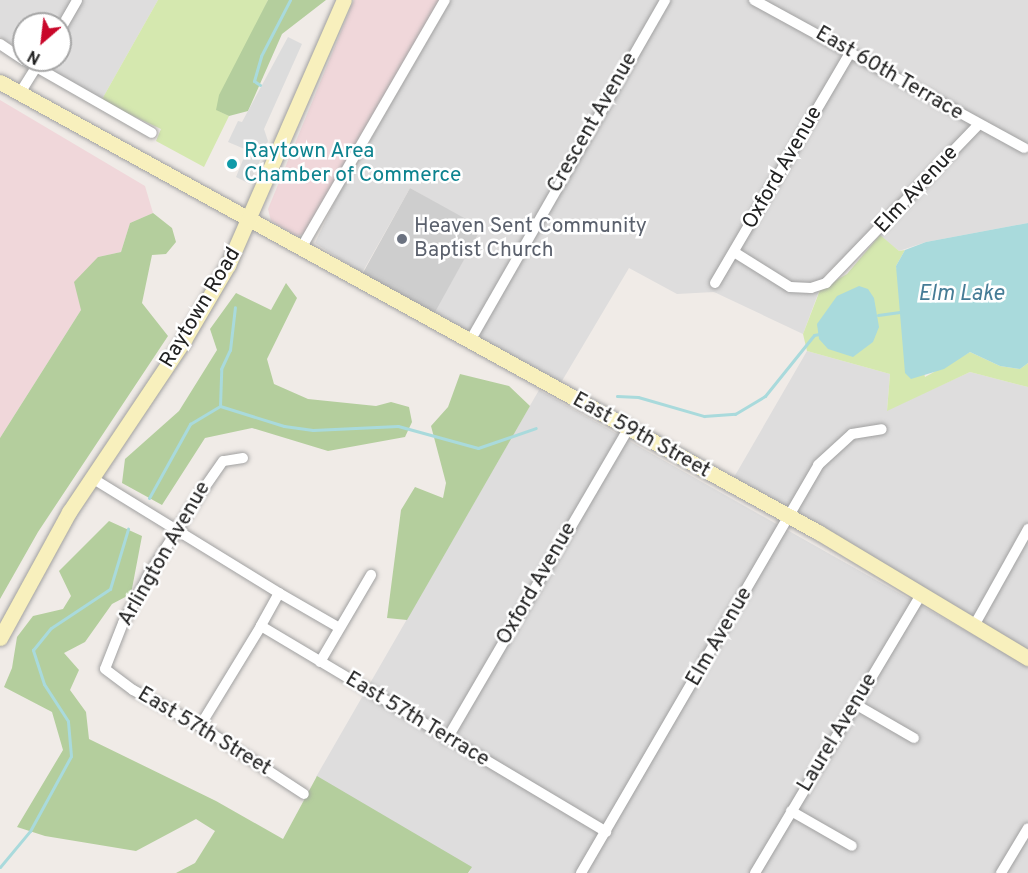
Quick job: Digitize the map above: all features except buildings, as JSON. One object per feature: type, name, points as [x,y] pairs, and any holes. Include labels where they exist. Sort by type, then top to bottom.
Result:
[{"type":"street","name":"Raytown Road","points":[[0,638],[92,478],[184,340],[250,219],[344,0]]},
{"type":"street","points":[[303,245],[445,0]]},
{"type":"street","name":"Crescent Avenue","points":[[470,341],[665,0]]},
{"type":"street","name":"East 60th Terrace","points":[[754,0],[978,125],[1024,148]]},
{"type":"street","name":"Oxford Avenue","points":[[715,283],[850,53]]},
{"type":"street","points":[[20,93],[33,72]]},
{"type":"street","points":[[51,72],[152,133]]},
{"type":"street","points":[[0,82],[250,219]]},
{"type":"street","name":"Elm Avenue","points":[[734,252],[790,286],[811,288],[826,283],[978,125]]},
{"type":"street","name":"East 59th Street","points":[[250,219],[303,245],[470,341],[922,593],[1028,658]]},
{"type":"street","name":"Oxford Avenue","points":[[447,738],[628,429]]},
{"type":"street","name":"Elm Avenue","points":[[582,873],[831,450],[852,434],[882,429]]},
{"type":"street","name":"Arlington Avenue","points":[[105,669],[123,623],[222,461],[243,458]]},
{"type":"street","points":[[92,478],[338,627]]},
{"type":"street","points":[[975,624],[1028,529]]},
{"type":"street","points":[[320,662],[338,627],[371,575]]},
{"type":"street","points":[[200,726],[279,593]]},
{"type":"street","name":"Laurel Avenue","points":[[755,873],[922,593]]},
{"type":"street","name":"East 57th Terrace","points":[[261,626],[606,832]]},
{"type":"street","name":"East 57th Street","points":[[105,669],[133,690],[200,726],[304,794]]},
{"type":"street","points":[[855,704],[914,738]]},
{"type":"street","points":[[791,811],[852,846]]},
{"type":"street","points":[[1001,873],[1028,828]]},
{"type":"shaded area","points":[[0,0],[158,0],[101,101],[55,72],[72,72],[72,12],[12,12],[12,45],[0,37]]},
{"type":"shaded area","points":[[354,0],[444,0],[304,234],[296,236],[271,221],[268,209]]},
{"type":"shaded area","points":[[451,0],[1028,0],[1028,223],[926,242],[899,251],[872,230],[825,275],[803,334],[714,292],[677,294],[629,268],[559,386],[433,314],[481,229],[410,188],[362,273],[315,243],[336,199]]},
{"type":"shaded area","points":[[288,37],[302,44],[264,129],[268,141],[250,184],[236,177],[247,150],[228,142],[238,121],[242,122]]},
{"type":"shaded area","points":[[0,100],[145,186],[153,213],[130,223],[121,252],[98,257],[81,310],[0,438]]},
{"type":"shaded area","points":[[410,188],[482,228],[434,313],[362,274]]},
{"type":"shaded area","points":[[807,351],[890,374],[887,410],[970,372],[1028,387],[1028,650],[733,479]]},
{"type":"shaded area","points":[[539,390],[1028,666],[1028,873],[469,873],[471,868],[316,777]]},
{"type":"green space","points":[[158,0],[268,0],[217,110],[229,116],[204,167],[156,141],[161,129],[101,101]]},
{"type":"green space","points":[[268,0],[326,0],[282,34],[248,111],[229,116],[216,110],[219,95]]},
{"type":"green space","points":[[153,213],[172,228],[176,242],[166,254],[152,255],[142,303],[168,336],[38,532],[0,599],[0,438],[81,310],[74,282],[98,257],[121,252],[130,223]]},
{"type":"green space","points":[[880,235],[899,251],[905,250],[896,266],[925,377],[970,352],[1000,366],[1020,369],[1028,363],[1028,387],[970,372],[887,411],[890,374],[807,351],[803,334],[820,290],[847,274]]},
{"type":"green space","points":[[286,283],[297,298],[267,359],[274,384],[308,399],[376,406],[391,402],[409,407],[412,422],[405,437],[328,451],[252,428],[205,438],[162,505],[122,483],[125,459],[179,411],[217,350],[210,329],[236,293],[271,310]]},
{"type":"green space","points":[[460,374],[509,386],[530,406],[407,620],[387,618],[401,510],[415,487],[443,498],[446,483],[431,426],[448,407]]},
{"type":"green space","points":[[109,521],[142,536],[131,594],[112,604],[85,642],[64,653],[79,670],[70,690],[86,712],[89,739],[216,801],[283,839],[317,776],[472,867],[468,873],[176,873],[195,863],[215,831],[196,819],[136,851],[45,836],[17,827],[63,750],[52,712],[4,687],[12,668],[17,637],[33,616],[63,609],[71,596],[59,571]]},
{"type":"water","name":"Elm Lake","points":[[1028,223],[1028,363],[1020,369],[1000,366],[970,352],[944,369],[911,379],[905,373],[896,266],[905,250],[926,242]]},
{"type":"water","points":[[859,286],[868,289],[874,298],[879,327],[873,342],[853,357],[828,349],[819,339],[817,324],[837,296]]},
{"type":"waterway","points":[[260,85],[254,81],[261,56],[290,0]]},
{"type":"waterway","points":[[220,406],[221,369],[230,350],[235,307]]},
{"type":"waterway","points":[[878,315],[900,312]]},
{"type":"waterway","points":[[617,396],[638,397],[704,416],[735,414],[765,396],[814,335],[819,334]]},
{"type":"waterway","points":[[149,498],[190,424],[220,406],[284,426],[313,430],[398,426],[478,448],[536,428]]},
{"type":"waterway","points":[[0,867],[30,831],[71,756],[68,721],[44,684],[33,650],[51,628],[110,589],[128,529]]},
{"type":"place","name":"Raytown Area Chamber of Commerce","points":[[232,164]]},
{"type":"place","name":"Heaven Sent Community Baptist Church","points":[[402,239]]}]
